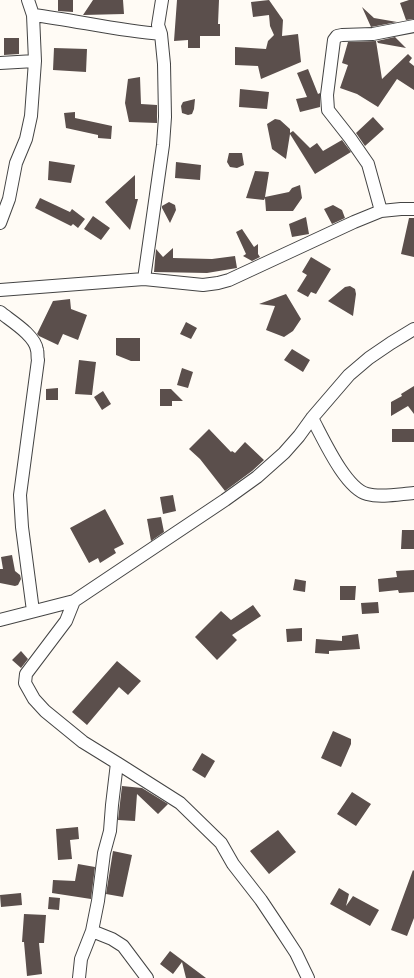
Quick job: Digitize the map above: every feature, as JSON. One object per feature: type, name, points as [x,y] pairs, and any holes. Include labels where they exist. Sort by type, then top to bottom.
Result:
[{"type":"street","points":[[0,223],[9,199],[16,163],[26,139],[31,116],[35,61],[32,15],[28,0]]},
{"type":"street","points":[[144,279],[163,145],[165,117],[164,64],[161,34],[158,25],[162,0]]},
{"type":"street","points":[[32,15],[59,18],[134,32],[161,34]]},
{"type":"street","points":[[381,212],[368,164],[328,110],[327,94],[334,40],[337,36],[342,35],[374,34],[414,26]]},
{"type":"street","points":[[0,63],[35,61]]},
{"type":"street","points":[[0,290],[144,279],[203,285],[218,284],[354,222],[381,212],[400,209],[414,209]]},
{"type":"street","points":[[0,312],[20,327],[31,339],[37,349],[38,360],[20,495],[22,527],[33,611]]},
{"type":"street","points":[[0,620],[74,601],[257,477],[284,453],[349,375],[375,354],[414,329]]},
{"type":"street","points":[[312,418],[345,476],[358,490],[366,494],[378,495],[414,493]]},
{"type":"street","points":[[74,601],[66,621],[26,674],[25,683],[34,699],[45,711],[83,742],[180,803],[221,843],[233,864],[279,926],[296,953],[308,978]]},
{"type":"street","points":[[79,978],[81,959],[92,931],[98,901],[104,853],[110,831],[117,763]]},
{"type":"street","points":[[92,931],[112,939],[123,946],[147,978]]},
{"type":"building","points":[[58,0],[73,0],[73,12],[58,11]]},
{"type":"building","points":[[93,0],[123,0],[124,14],[83,15]]},
{"type":"building","points":[[177,0],[219,0],[218,24],[220,24],[220,36],[200,36],[200,48],[188,48],[188,40],[174,41]]},
{"type":"building","points":[[269,0],[283,20],[282,36],[298,34],[301,62],[261,79],[258,66],[235,65],[235,47],[266,49],[268,41],[274,35],[270,26],[269,15],[253,17],[251,2]]},
{"type":"building","points":[[414,0],[414,19],[406,20],[400,3]]},
{"type":"building","points":[[362,7],[374,18],[397,22],[371,27]]},
{"type":"building","points":[[395,37],[406,48],[378,43],[377,41]]},
{"type":"building","points":[[4,38],[19,38],[19,54],[4,55]]},
{"type":"building","points":[[376,41],[382,79],[408,54],[412,58],[409,62],[414,66],[414,90],[397,79],[378,107],[357,94],[340,88],[348,65],[342,63],[348,42]]},
{"type":"building","points":[[54,48],[87,49],[86,72],[53,70]]},
{"type":"building","points":[[308,69],[318,94],[320,93],[320,107],[300,112],[296,99],[307,97],[297,73]]},
{"type":"building","points":[[140,77],[141,104],[157,105],[157,123],[129,122],[125,103],[128,79]]},
{"type":"building","points":[[240,89],[269,92],[267,109],[239,107]]},
{"type":"building","points":[[195,99],[192,114],[188,115],[182,113],[181,106],[183,102]]},
{"type":"building","points":[[75,112],[75,118],[112,126],[111,139],[98,138],[98,135],[66,128],[64,113]]},
{"type":"building","points":[[373,117],[384,129],[365,146],[356,133]]},
{"type":"building","points":[[275,119],[280,120],[290,129],[290,133],[293,131],[310,148],[317,143],[323,151],[342,140],[351,152],[315,174],[290,134],[286,159],[272,149],[267,124]]},
{"type":"building","points":[[229,153],[242,153],[244,165],[237,168],[230,167],[227,162]]},
{"type":"building","points":[[49,161],[75,165],[71,183],[48,180]]},
{"type":"building","points":[[176,162],[201,165],[200,180],[175,178]]},
{"type":"building","points":[[255,171],[269,172],[265,197],[289,192],[292,188],[300,185],[302,198],[293,211],[266,211],[265,198],[264,200],[246,198]]},
{"type":"building","points":[[135,175],[135,199],[138,199],[130,230],[105,202]]},
{"type":"building","points":[[40,198],[70,212],[72,209],[85,219],[78,228],[73,224],[71,226],[35,208]]},
{"type":"building","points":[[169,202],[175,205],[176,210],[170,223],[162,208],[162,206]]},
{"type":"building","points":[[333,205],[342,210],[345,218],[332,224],[324,209]]},
{"type":"building","points":[[93,216],[110,228],[101,240],[84,229]]},
{"type":"building","points":[[306,217],[309,234],[292,237],[289,224]]},
{"type":"building","points":[[409,218],[414,218],[414,257],[401,254]]},
{"type":"building","points":[[242,229],[254,247],[258,244],[258,254],[260,257],[252,261],[243,256],[246,254],[236,232]]},
{"type":"building","points":[[173,248],[173,258],[212,259],[235,256],[237,268],[207,273],[154,272],[156,249],[163,257]]},
{"type":"building","points":[[311,257],[331,269],[316,294],[311,292],[308,297],[297,291],[307,275],[302,272]]},
{"type":"building","points":[[350,286],[355,289],[356,294],[353,316],[328,301],[345,287]]},
{"type":"building","points":[[286,294],[301,319],[293,331],[284,337],[266,330],[275,306],[259,304]]},
{"type":"building","points":[[70,299],[71,309],[87,315],[78,340],[63,334],[58,345],[39,336],[37,334],[53,301]]},
{"type":"building","points":[[186,322],[197,328],[191,339],[180,334]]},
{"type":"building","points":[[116,338],[140,338],[140,361],[131,361],[116,355]]},
{"type":"building","points":[[292,349],[310,360],[303,372],[284,360]]},
{"type":"building","points":[[79,360],[96,362],[92,395],[75,394]]},
{"type":"building","points":[[182,368],[193,372],[188,388],[177,385]]},
{"type":"building","points":[[414,386],[414,414],[408,406],[391,416],[391,402],[402,396],[401,394]]},
{"type":"building","points":[[58,388],[58,400],[46,400],[46,389]]},
{"type":"building","points":[[160,389],[171,389],[183,401],[172,401],[172,406],[160,406]]},
{"type":"building","points":[[103,391],[111,404],[102,410],[94,397]]},
{"type":"building","points":[[209,429],[231,452],[232,451],[235,453],[245,442],[264,460],[225,491],[200,459],[189,449]]},
{"type":"building","points":[[392,429],[414,429],[414,442],[392,442]]},
{"type":"building","points":[[173,495],[176,511],[163,514],[160,497]]},
{"type":"building","points":[[105,509],[124,544],[114,549],[116,553],[100,563],[98,558],[89,563],[70,528]]},
{"type":"building","points":[[161,517],[164,532],[151,541],[147,519]]},
{"type":"building","points":[[402,530],[414,530],[414,549],[401,549]]},
{"type":"building","points":[[12,555],[15,571],[20,575],[21,579],[18,585],[15,586],[0,583],[0,569],[3,569],[1,557]]},
{"type":"building","points":[[414,570],[414,592],[399,593],[398,590],[379,592],[378,579],[397,577],[396,571]]},
{"type":"building","points":[[295,579],[306,581],[305,592],[293,590]]},
{"type":"building","points":[[340,586],[356,586],[355,600],[340,600]]},
{"type":"building","points":[[378,602],[379,613],[362,614],[361,603]]},
{"type":"building","points":[[253,605],[261,616],[232,635],[237,640],[217,660],[195,637],[221,611],[231,620]]},
{"type":"building","points":[[302,628],[302,641],[287,642],[286,629]]},
{"type":"building","points":[[358,634],[360,649],[329,651],[329,654],[315,653],[316,639],[342,641],[342,636]]},
{"type":"building","points":[[21,651],[28,659],[21,668],[12,660]]},
{"type":"building","points":[[117,661],[141,681],[128,695],[119,687],[87,725],[72,712]]},
{"type":"building","points":[[333,731],[351,739],[351,744],[341,767],[321,758]]},
{"type":"building","points":[[202,753],[215,761],[205,778],[192,770]]},
{"type":"building","points":[[122,786],[142,788],[168,804],[158,814],[137,794],[135,821],[118,820]]},
{"type":"building","points":[[352,792],[371,804],[356,826],[337,814]]},
{"type":"building","points":[[78,827],[79,839],[70,840],[72,859],[58,860],[56,829]]},
{"type":"building","points":[[278,830],[296,852],[269,874],[250,851]]},
{"type":"building","points":[[113,851],[132,855],[123,897],[106,894]]},
{"type":"building","points":[[78,864],[95,867],[91,899],[52,893],[53,880],[75,881]]},
{"type":"building","points":[[413,870],[414,918],[407,936],[391,930]]},
{"type":"building","points":[[339,888],[349,894],[346,906],[353,896],[379,910],[370,926],[330,904]]},
{"type":"building","points":[[21,893],[22,905],[1,907],[0,895]]},
{"type":"building","points":[[49,897],[60,898],[59,910],[48,909]]},
{"type":"building","points":[[24,914],[46,915],[44,943],[39,943],[42,974],[27,976],[24,942],[22,942]]},
{"type":"building","points":[[170,951],[206,978],[186,978],[182,962],[173,974],[160,964]]}]
